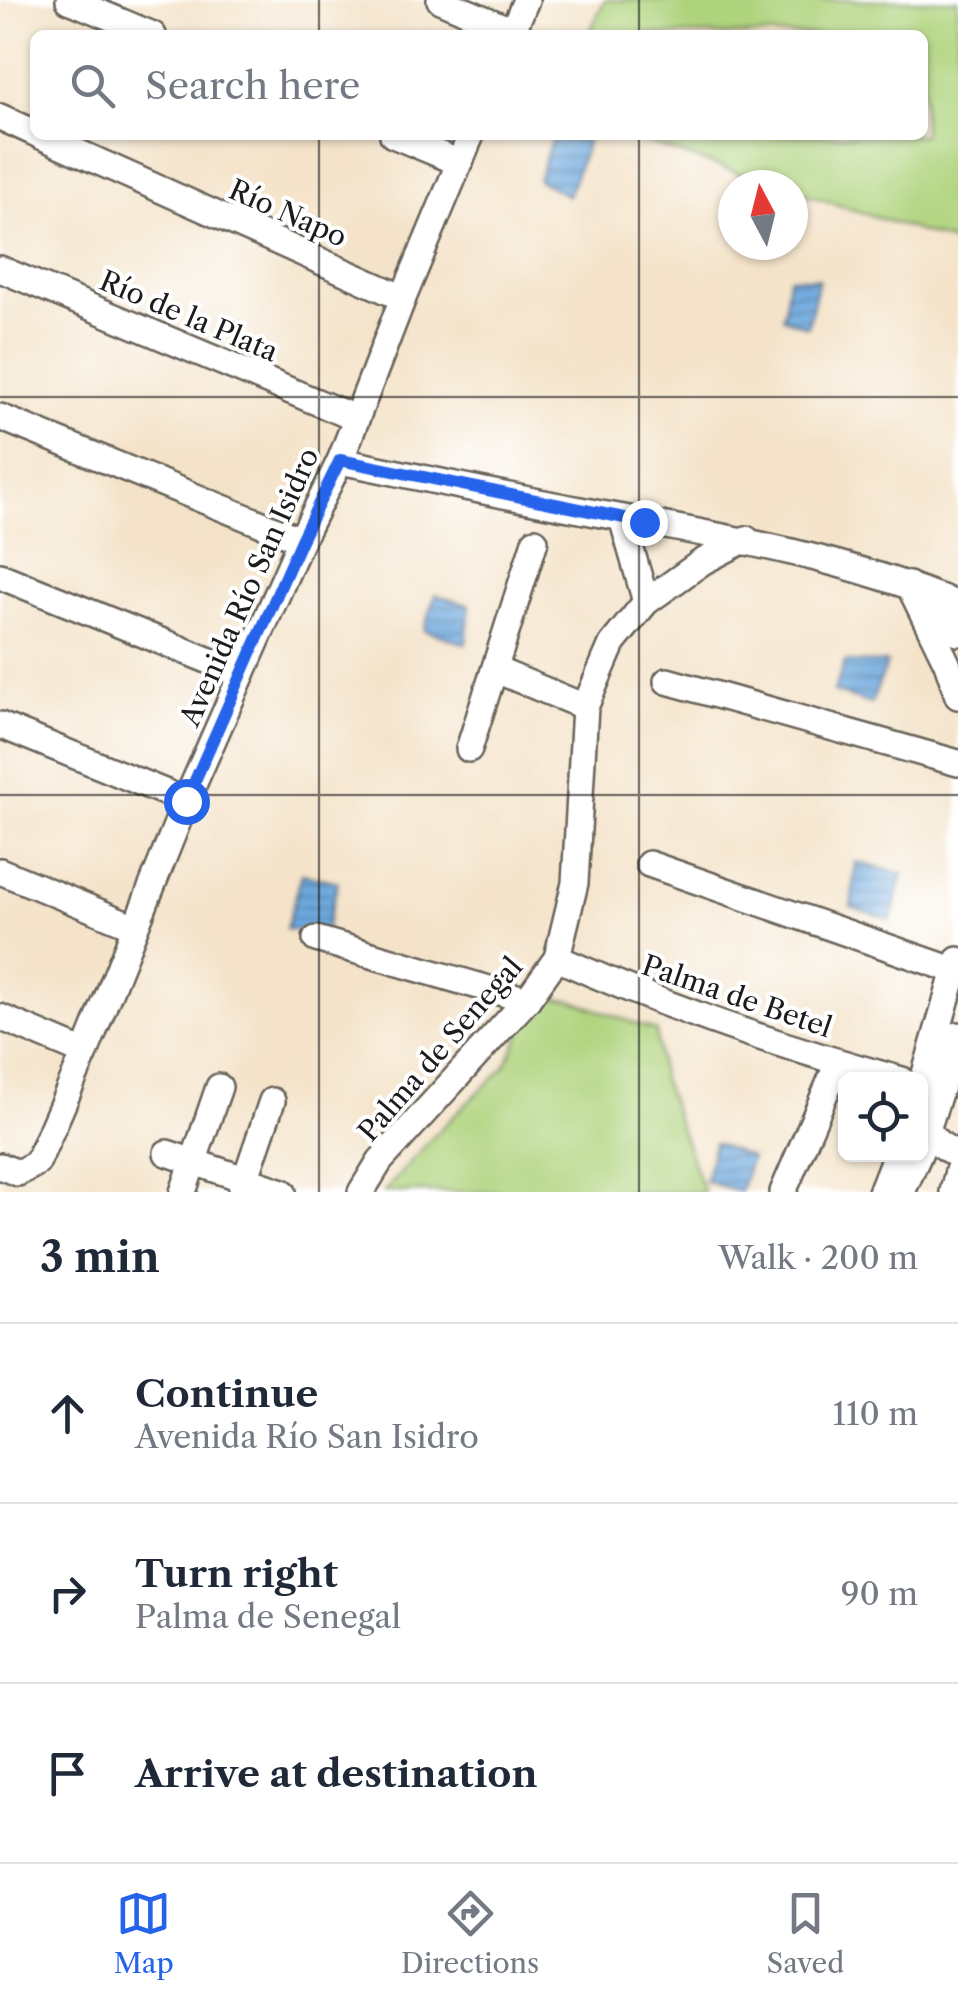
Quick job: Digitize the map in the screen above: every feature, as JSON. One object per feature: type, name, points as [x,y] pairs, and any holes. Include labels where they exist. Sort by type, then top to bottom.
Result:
[{"type":"street","points":[[69,0],[141,30]]},
{"type":"street","points":[[440,0],[505,30]]},
{"type":"street","points":[[513,30],[526,0]]},
{"type":"street","name":"Río Napo","points":[[0,117],[30,131]]},
{"type":"street","name":"Río Napo","points":[[50,140],[403,298]]},
{"type":"street","points":[[404,140],[460,163]]},
{"type":"street","name":"Avenida Río San Isidro","points":[[0,1166],[18,1173],[37,1163],[186,801],[340,460],[470,140]]},
{"type":"street","name":"Río de la Plata","points":[[0,269],[355,418]]},
{"type":"street","points":[[0,417],[301,540]]},
{"type":"street","points":[[340,460],[746,540],[909,585],[950,601],[958,634]]},
{"type":"street","points":[[622,518],[646,602]]},
{"type":"street","points":[[469,749],[535,540]]},
{"type":"street","name":"Palma de Senegal","points":[[361,1192],[380,1161],[527,1000],[557,958],[575,883],[585,707],[612,644],[646,602],[702,562],[746,540]]},
{"type":"street","points":[[0,576],[242,674]]},
{"type":"street","points":[[909,585],[948,662],[958,696]]},
{"type":"street","points":[[496,670],[585,707]]},
{"type":"street","points":[[668,681],[958,764]]},
{"type":"street","points":[[0,725],[186,801]]},
{"type":"street","points":[[649,864],[957,965],[925,1072]]},
{"type":"street","points":[[0,870],[135,927]]},
{"type":"street","points":[[316,939],[527,1000]]},
{"type":"street","name":"Palma de Betel","points":[[557,958],[632,992],[873,1072]]},
{"type":"street","points":[[0,1018],[85,1053]]},
{"type":"street","points":[[928,1076],[958,1035]]},
{"type":"street","points":[[782,1192],[838,1062]]},
{"type":"street","points":[[183,1192],[219,1087]]},
{"type":"street","points":[[243,1187],[272,1101]]},
{"type":"street","points":[[928,1145],[937,1142],[958,1156]]},
{"type":"street","points":[[167,1153],[243,1187],[283,1192]]},
{"type":"street","points":[[880,1192],[893,1162]]},
{"type":"street","points":[[902,1192],[916,1162]]},
{"type":"street","points":[[953,1192],[958,1171]]},
{"type":"green space","points":[[605,0],[958,0],[958,244],[808,195],[808,170],[730,170],[638,140],[928,140],[928,30],[590,30]]},
{"type":"green space","points":[[538,998],[571,1000],[656,1031],[661,1076],[704,1192],[384,1192],[440,1129],[504,1068]]},
{"type":"water","points":[[551,140],[588,140],[568,196],[538,180]]},
{"type":"water","points":[[789,277],[819,279],[808,327],[783,318]]},
{"type":"water","points":[[435,595],[470,605],[466,644],[424,630]]},
{"type":"water","points":[[845,662],[887,663],[871,704],[834,692]]},
{"type":"water","points":[[856,862],[903,874],[891,920],[851,907]]},
{"type":"water","points":[[302,874],[338,882],[325,933],[286,929]]},
{"type":"water","points":[[714,1143],[751,1157],[740,1192],[705,1181]]},
{"type":"route","points":[[186,801],[340,460],[644,522]]}]
